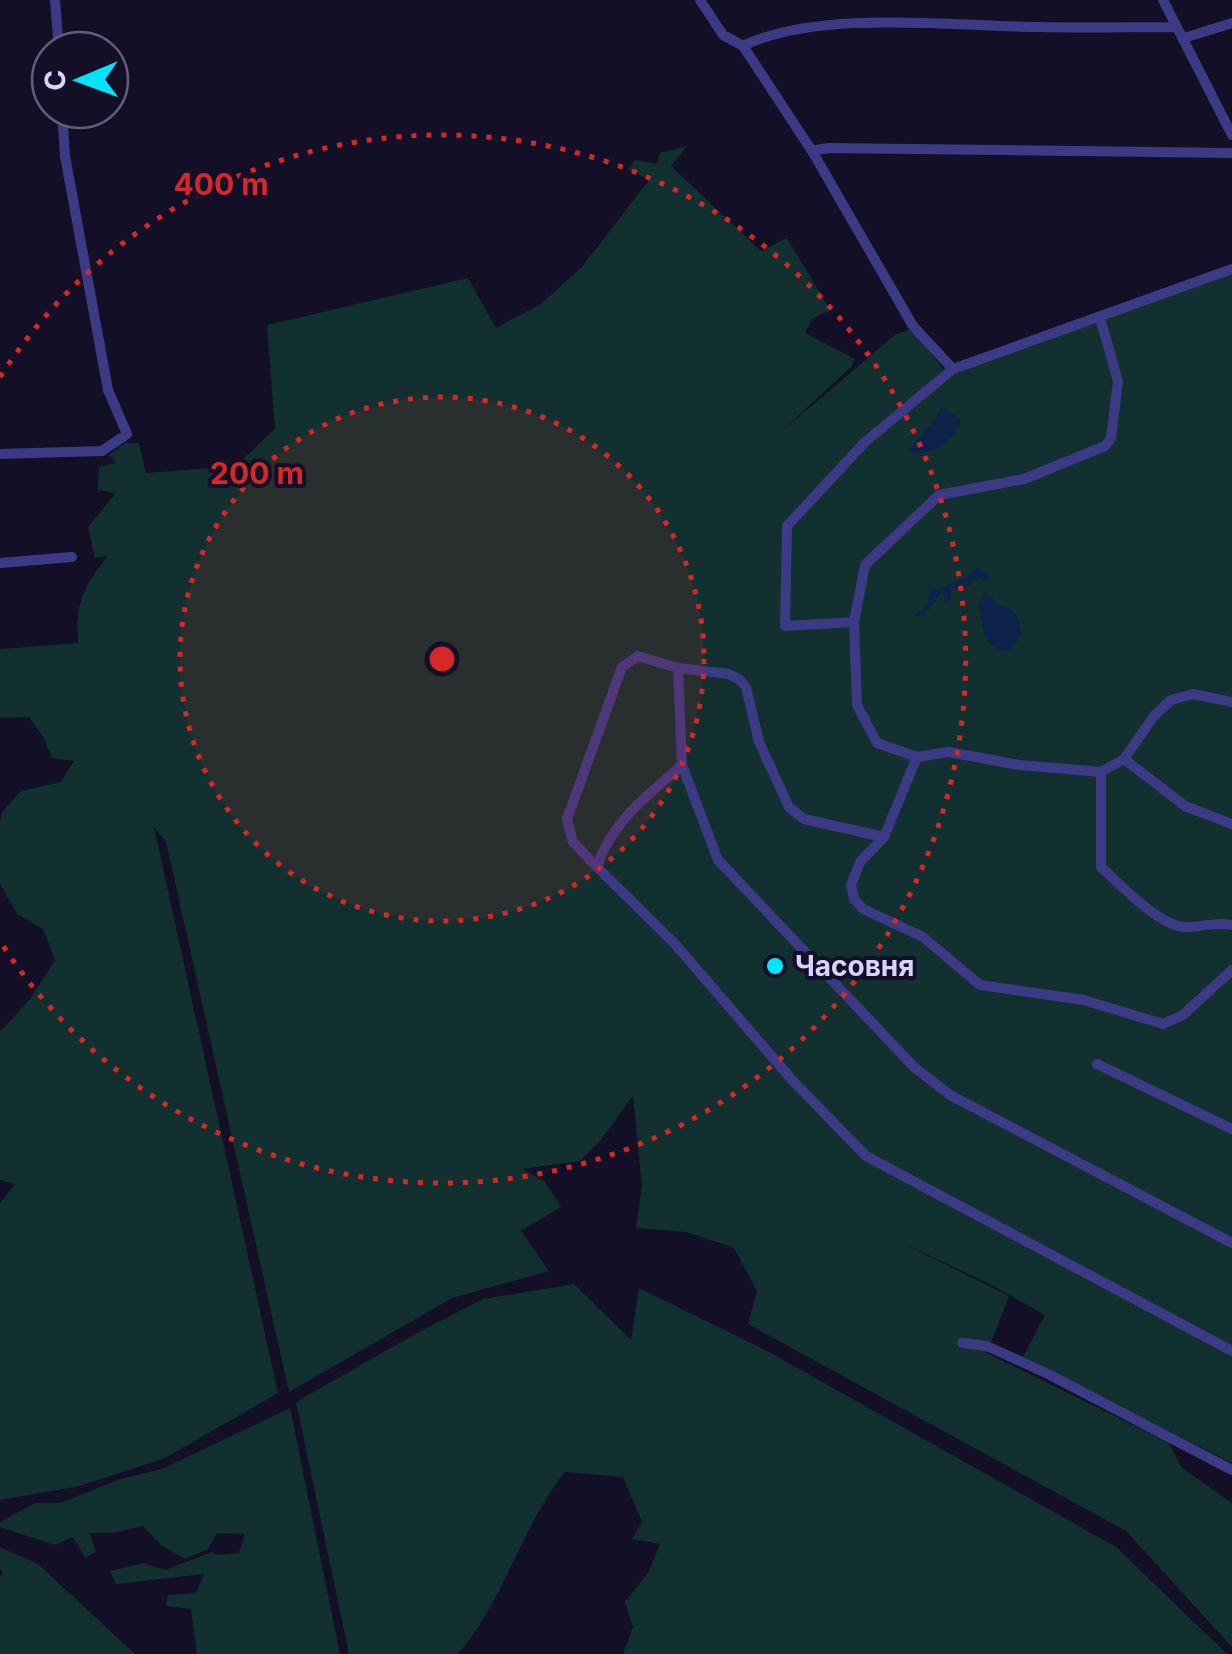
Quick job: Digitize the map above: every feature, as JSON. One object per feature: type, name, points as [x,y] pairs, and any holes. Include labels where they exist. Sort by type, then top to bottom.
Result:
[{"type":"street","points":[[55,0],[57,30]]},
{"type":"street","points":[[700,0],[723,34],[742,46],[812,151],[913,326],[953,369]]},
{"type":"street","points":[[1163,0],[1232,136]]},
{"type":"street","points":[[742,46],[766,34],[814,26],[945,23],[1177,27]]},
{"type":"street","points":[[1184,38],[1232,23]]},
{"type":"street","points":[[0,454],[102,451],[127,434],[104,372],[63,130]]},
{"type":"street","points":[[812,151],[843,148],[1232,153]]},
{"type":"street","points":[[854,622],[785,626],[786,526],[865,442],[953,369],[1232,270]]},
{"type":"street","points":[[1100,318],[1118,381],[1111,438],[1105,446],[1024,479],[939,495],[866,565],[854,622],[857,705],[877,743],[917,757],[949,752],[1018,765],[1101,772],[1124,758],[1154,716],[1172,700],[1193,694],[1232,702]]},
{"type":"street","points":[[0,563],[72,557]]},
{"type":"street","points":[[884,837],[804,819],[789,807],[760,742],[746,687],[729,674],[678,668],[638,656],[622,667],[567,819],[573,842],[675,944],[793,1081],[866,1156],[1232,1351]]},
{"type":"street","points":[[678,668],[682,765],[718,860],[914,1068],[950,1095],[1232,1242]]},
{"type":"street","points":[[917,757],[884,837],[860,862],[851,886],[854,899],[863,908],[923,936],[980,985],[1084,1000],[1162,1024],[1183,1015],[1232,970]]},
{"type":"street","points":[[1124,758],[1185,806],[1232,824]]},
{"type":"street","points":[[597,866],[604,843],[622,820],[682,765]]},
{"type":"street","points":[[1101,772],[1101,867],[1144,906],[1182,927],[1232,925]]},
{"type":"street","points":[[1097,1064],[1232,1129]]},
{"type":"street","points":[[962,1343],[987,1346],[1033,1367],[1232,1470]]},
{"type":"green space","points":[[687,146],[671,166],[761,251],[787,238],[830,310],[812,319],[805,333],[855,359],[782,431],[896,334],[913,329],[943,369],[1232,271],[1232,1463],[1023,1357],[1045,1315],[990,1284],[898,1241],[1009,1296],[987,1353],[1169,1443],[1181,1467],[1232,1503],[1232,1647],[1126,1531],[748,1324],[757,1291],[734,1248],[687,1232],[636,1228],[642,1187],[633,1095],[601,1140],[580,1161],[522,1169],[544,1181],[561,1207],[521,1231],[549,1271],[452,1298],[289,1392],[166,842],[154,827],[278,1393],[165,1458],[80,1486],[0,1500],[0,1203],[15,1184],[0,1180],[0,1032],[30,999],[55,960],[43,929],[17,914],[0,884],[0,823],[2,812],[21,791],[61,782],[74,761],[52,758],[29,717],[0,718],[0,649],[78,643],[82,596],[108,556],[95,558],[88,527],[116,493],[98,490],[99,467],[116,463],[109,455],[125,443],[139,443],[146,473],[236,466],[275,429],[267,325],[468,278],[496,328],[541,304],[582,267],[649,180],[628,169],[635,160],[657,164],[660,153]]},
{"type":"green space","points":[[574,1284],[631,1340],[639,1288],[769,1352],[1116,1547],[1227,1654],[623,1654],[633,1627],[625,1602],[648,1573],[660,1544],[632,1539],[642,1522],[623,1477],[565,1472],[536,1516],[488,1611],[458,1654],[349,1654],[296,1402],[483,1299]]},
{"type":"green space","points":[[290,1408],[340,1654],[197,1654],[191,1609],[166,1606],[168,1595],[196,1593],[204,1574],[116,1584],[110,1571],[143,1563],[165,1570],[212,1552],[239,1553],[245,1534],[217,1533],[208,1549],[185,1559],[161,1545],[143,1526],[113,1533],[90,1533],[96,1552],[85,1558],[73,1537],[55,1545],[0,1527],[0,1522],[35,1503],[61,1503],[117,1480],[162,1469]]},
{"type":"green space","points":[[0,1547],[38,1564],[135,1654],[0,1654]]},
{"type":"water","points":[[940,409],[961,420],[954,434],[937,449],[909,452]]},
{"type":"water","points":[[978,567],[991,578],[979,578],[966,587],[951,589],[951,600],[945,602],[943,591],[924,615],[914,616],[927,605],[930,588],[935,590],[966,578]]},
{"type":"water","points":[[984,593],[1017,617],[1022,634],[1011,649],[1000,651],[986,640],[978,605]]},
{"type":"place","name":"Часовня","points":[[775,966]]}]
